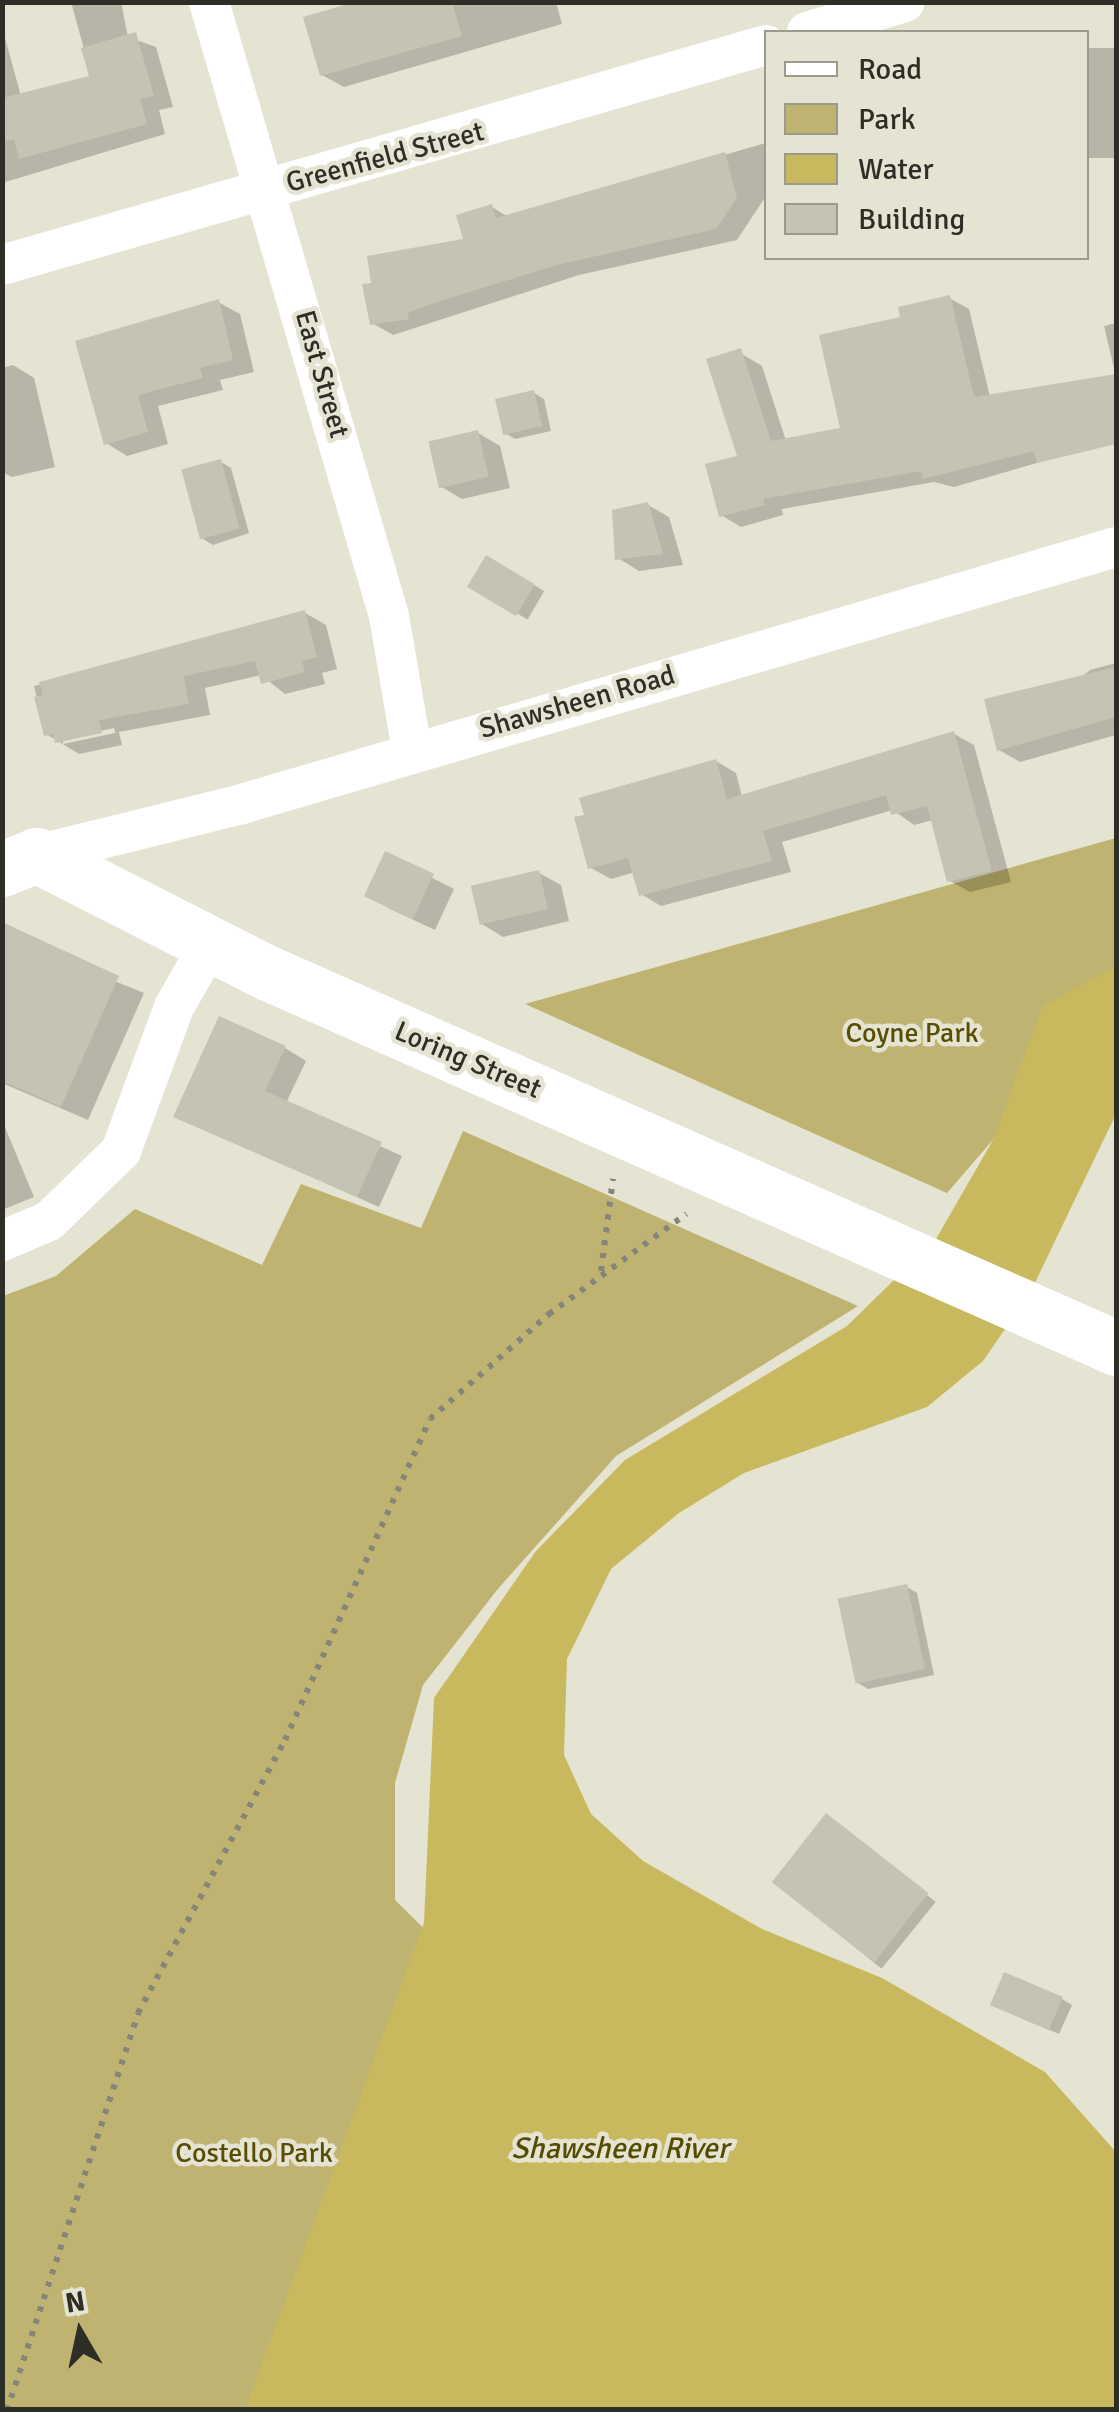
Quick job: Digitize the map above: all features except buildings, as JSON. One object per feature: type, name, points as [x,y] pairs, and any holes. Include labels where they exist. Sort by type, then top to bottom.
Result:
[{"type":"main road","name":"Loring Street","points":[[19,862],[1116,1348]]},
{"type":"street","name":"East Street","points":[[209,2],[390,616],[412,750]]},
{"type":"street","points":[[814,30],[905,2]]},
{"type":"street","name":"Greenfield Street","points":[[2,265],[764,46]]},
{"type":"street","name":"Shawsheen Road","points":[[19,862],[242,804],[412,750],[1116,548]]},
{"type":"street","points":[[2,1242],[49,1222],[121,1151],[174,1006],[209,946]]},
{"type":"path","points":[[601,1272],[613,1173]]},
{"type":"path","points":[[7,2410],[138,2013],[285,1740],[430,1419],[601,1272],[696,1208]]},
{"type":"green space","name":"Coyne Park","points":[[1116,838],[1116,1027],[1073,1047],[947,1193],[525,1004]]},
{"type":"green space","name":"Costello Park","points":[[463,1131],[858,1306],[616,1456],[497,1590],[423,1685],[395,1783],[395,1900],[464,1968],[1116,2409],[3,2410],[3,1296],[56,1276],[135,1209],[262,1265],[301,1184],[421,1228]]},
{"type":"water","name":"Shawsheen River","points":[[1116,966],[1116,1114],[1030,1293],[983,1361],[927,1407],[744,1473],[679,1513],[611,1569],[567,1659],[564,1755],[591,1814],[643,1861],[762,1929],[882,1978],[1045,2072],[1116,2152],[1116,2409],[245,2410],[424,1923],[434,1698],[536,1551],[625,1460],[847,1326],[936,1239],[993,1140],[1043,1006]]}]
